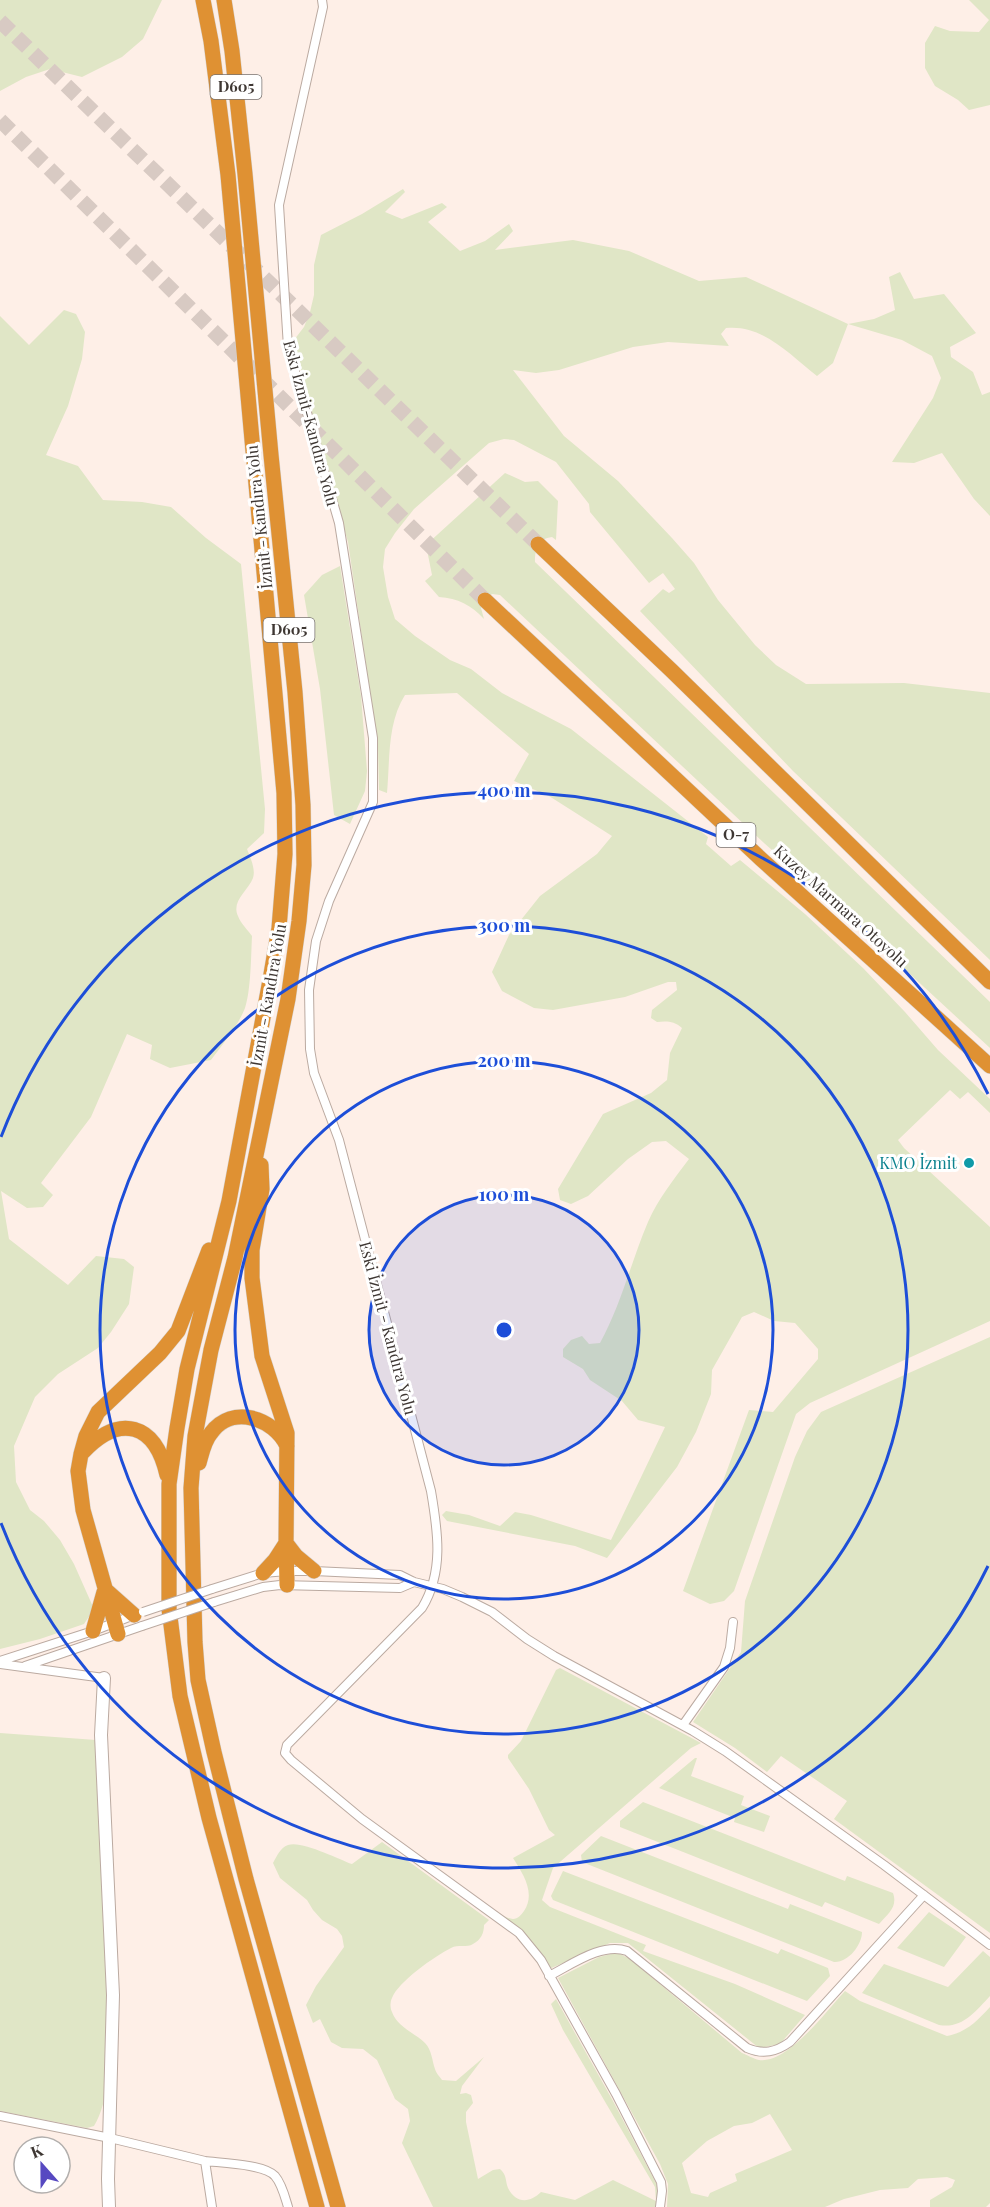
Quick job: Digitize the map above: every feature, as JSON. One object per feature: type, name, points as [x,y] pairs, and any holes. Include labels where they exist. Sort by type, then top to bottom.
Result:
[{"type":"highway","points":[[203,0],[211,40],[228,175],[284,793],[285,854],[279,928],[229,1201],[187,1370],[169,1484],[169,1609],[180,1696],[209,1818],[317,2207]]},
{"type":"highway","name":"İzmit - Kandıra Yolu","points":[[224,0],[246,174],[295,692],[303,805],[304,865],[299,921],[288,999],[261,1135]]},
{"type":"highway","points":[[538,544],[680,679],[990,982]]},
{"type":"highway","name":"Kuzey Marmara Otoyolu","points":[[486,600],[761,859],[990,1066]]},
{"type":"highway","points":[[261,1135],[262,1189],[252,1250],[252,1278],[262,1356],[287,1433],[287,1578]]},
{"type":"highway","points":[[261,1135],[235,1258],[211,1350],[195,1436],[190,1488],[195,1642],[198,1680],[246,1879],[338,2207]]},
{"type":"highway","points":[[116,1628],[79,1492],[78,1472],[81,1454],[86,1436],[98,1412],[160,1353],[178,1331],[229,1201]]},
{"type":"highway","points":[[190,1488],[205,1442],[212,1431],[228,1420],[246,1416],[262,1420],[283,1437],[288,1448]]},
{"type":"highway","points":[[81,1454],[97,1439],[115,1429],[128,1428],[141,1431],[151,1438],[160,1451],[169,1484]]},
{"type":"highway","points":[[286,1543],[304,1564],[314,1571]]},
{"type":"highway","points":[[263,1573],[286,1543]]},
{"type":"highway","points":[[105,1589],[140,1618]]},
{"type":"highway","points":[[93,1631],[105,1589]]},
{"type":"street","name":"Eskı İzmit-Kandıra Yolu","points":[[314,1073],[310,1049],[309,990],[316,941],[329,901],[373,802],[373,738],[339,523],[288,347],[279,205],[323,7],[322,0]]},
{"type":"street","name":"Eski İzmit - Kandıra Yolu","points":[[314,1073],[339,1140],[431,1491],[437,1524],[439,1555],[432,1587],[422,1608],[287,1745],[285,1753],[362,1819],[519,1934],[541,1960],[549,1976]]},
{"type":"street","points":[[0,1663],[93,1631],[116,1628],[140,1618],[214,1602],[314,1571],[400,1575],[414,1582],[453,1593],[492,1612],[554,1656],[682,1725],[725,1751],[990,1945]]},
{"type":"street","points":[[25,1666],[212,1589],[263,1573],[287,1578],[400,1588],[414,1582]]},
{"type":"street","points":[[682,1725],[724,1667],[730,1648],[733,1622]]},
{"type":"street","points":[[0,1663],[104,1678],[102,1746],[113,1995],[109,2207]]},
{"type":"street","points":[[660,2207],[661,2182],[616,2094],[549,1976],[603,1950],[621,1948],[747,2048],[757,2052],[768,2052],[779,2049],[790,2042],[924,1895]]},
{"type":"street","points":[[0,2116],[110,2138],[205,2161],[251,2167],[272,2173],[277,2179],[288,2207]]},
{"type":"street","points":[[205,2161],[212,2207]]},
{"type":"green space","points":[[0,0],[162,0],[143,39],[122,57],[82,77],[50,69],[26,77],[0,91]]},
{"type":"green space","points":[[969,0],[990,0],[990,105],[969,110],[958,100],[935,86],[925,68],[925,43],[935,26],[950,31],[979,32],[989,20]]},
{"type":"green space","points":[[403,189],[405,192],[385,212],[402,219],[442,203],[447,207],[428,222],[460,251],[485,241],[509,224],[513,231],[495,250],[573,240],[629,251],[699,281],[746,277],[848,324],[833,363],[817,376],[764,336],[739,328],[726,328],[721,334],[729,346],[668,342],[633,347],[559,370],[536,373],[513,370],[564,436],[618,481],[672,538],[694,563],[718,600],[755,645],[776,665],[806,684],[904,683],[990,693],[990,960],[793,771],[640,611],[663,589],[669,593],[675,589],[663,573],[649,583],[590,512],[589,504],[556,462],[514,440],[504,439],[489,443],[414,509],[385,549],[383,567],[388,597],[395,619],[415,636],[450,660],[471,669],[502,693],[571,729],[708,837],[706,844],[731,866],[740,860],[805,914],[863,968],[938,1050],[990,1099],[990,1113],[968,1092],[960,1099],[950,1090],[898,1140],[990,1227],[990,1321],[810,1403],[796,1414],[734,1591],[724,1601],[710,1604],[683,1591],[749,1410],[773,1412],[818,1359],[818,1349],[795,1323],[774,1321],[754,1312],[742,1317],[712,1370],[711,1394],[696,1432],[677,1467],[607,1558],[575,1546],[447,1521],[442,1515],[446,1511],[469,1515],[500,1526],[515,1512],[611,1540],[665,1427],[638,1420],[622,1401],[590,1380],[583,1369],[563,1357],[563,1349],[571,1340],[582,1336],[589,1344],[600,1343],[614,1314],[652,1214],[689,1159],[666,1141],[652,1142],[628,1159],[588,1196],[571,1204],[560,1200],[558,1189],[603,1114],[651,1093],[667,1080],[670,1053],[682,1028],[673,1023],[657,1022],[651,1018],[652,1010],[677,990],[676,982],[668,982],[625,997],[553,1010],[534,1008],[502,991],[492,972],[509,935],[540,896],[597,854],[612,836],[549,796],[514,781],[529,754],[457,693],[405,695],[392,730],[387,793],[379,790],[378,747],[348,542],[312,416],[294,340],[304,327],[310,312],[314,295],[314,265],[321,235]]},
{"type":"green space","points":[[900,272],[914,299],[944,294],[976,333],[950,347],[951,357],[973,372],[982,395],[990,392],[990,516],[974,499],[942,453],[914,463],[892,462],[933,398],[941,378],[932,356],[902,340],[848,324],[874,319],[895,310],[889,277]]},
{"type":"green space","points":[[64,310],[76,314],[85,332],[82,359],[68,406],[46,455],[78,466],[103,500],[142,502],[171,507],[206,538],[241,564],[265,809],[264,833],[247,849],[254,874],[251,883],[238,901],[236,911],[252,936],[247,1001],[225,1041],[211,1060],[170,1068],[150,1059],[152,1045],[127,1034],[91,1117],[41,1183],[53,1195],[43,1207],[27,1208],[1,1191],[9,1239],[68,1285],[96,1256],[124,1259],[134,1267],[129,1304],[111,1332],[98,1348],[58,1374],[35,1397],[14,1446],[16,1482],[30,1510],[44,1521],[60,1540],[74,1564],[94,1609],[84,1624],[40,1639],[0,1649],[0,316],[29,345]]},
{"type":"green space","points":[[505,473],[525,482],[538,481],[558,501],[556,540],[552,537],[540,542],[535,562],[990,1002],[990,1048],[764,843],[500,595],[492,594],[485,600],[481,608],[484,619],[464,603],[439,597],[425,581],[432,575],[426,545]]},
{"type":"green space","points":[[340,566],[361,696],[367,771],[365,791],[350,824],[334,815],[320,689],[304,595],[322,575]]},
{"type":"green space","points":[[990,1337],[990,1933],[834,1819],[847,1801],[781,1756],[767,1772],[735,1748],[693,1722],[741,1652],[745,1601],[795,1457],[807,1431],[821,1412]]},
{"type":"green space","points":[[560,1668],[701,1743],[691,1748],[553,1868],[542,1900],[550,1907],[646,1945],[643,1951],[735,1984],[805,2015],[780,2044],[759,2048],[628,1943],[610,1943],[549,1969],[531,1943],[491,1909],[511,1919],[522,1914],[529,1897],[527,1884],[513,1858],[555,1835],[549,1830],[529,1789],[508,1755],[521,1741],[556,1670]]},
{"type":"green space","points":[[0,1733],[96,1740],[108,1963],[108,2060],[103,2105],[94,2126],[87,2128],[0,2111]]},
{"type":"green space","points":[[697,1758],[691,1776],[744,1796],[741,1805],[770,1816],[764,1832],[734,1822],[735,1818],[659,1788]]},
{"type":"green space","points":[[643,1802],[845,1881],[847,1876],[893,1893],[893,1906],[879,1924],[825,1902],[822,1907],[620,1827],[620,1821]]},
{"type":"green space","points":[[601,1836],[788,1909],[790,1904],[862,1932],[860,1942],[844,1960],[834,1962],[582,1862],[581,1855]]},
{"type":"green space","points":[[382,1842],[489,1920],[484,1925],[482,1936],[476,1942],[468,1946],[451,1948],[409,1977],[396,1992],[390,2005],[398,2022],[427,2046],[442,2080],[456,2081],[484,2057],[462,2086],[460,2094],[471,2095],[473,2103],[466,2112],[466,2122],[478,2179],[493,2170],[500,2169],[511,2193],[523,2200],[537,2196],[541,2192],[575,2200],[613,2180],[656,2201],[655,2187],[563,2030],[551,2004],[556,1999],[656,2183],[658,2190],[656,2207],[433,2207],[402,2143],[410,2121],[408,2109],[395,2099],[377,2060],[363,2049],[342,2048],[331,2042],[320,2019],[313,2023],[306,2005],[316,1986],[344,1947],[342,1936],[337,1929],[322,1920],[307,1900],[280,1878],[273,1863],[283,1848],[294,1844],[310,1847],[352,1864]]},
{"type":"green space","points":[[563,1871],[778,1954],[781,1949],[828,1968],[830,1976],[807,2001],[553,1900],[551,1896]]},
{"type":"green space","points":[[929,1912],[966,1937],[944,1967],[897,1948]]},
{"type":"green space","points":[[983,1951],[990,1957],[990,1996],[961,2022],[947,2026],[939,2025],[862,1993],[884,1964],[948,1987]]},
{"type":"green space","points":[[620,1954],[630,1959],[742,2053],[759,2060],[770,2059],[782,2054],[794,2045],[845,1991],[860,2001],[947,2036],[966,2029],[990,2007],[990,2203],[986,2207],[930,2207],[930,2200],[952,2187],[955,2180],[947,2177],[918,2179],[908,2188],[880,2190],[844,2199],[825,2207],[667,2207],[668,2184],[660,2164],[558,1978],[599,1957]],"holes":[[[770,2114],[792,2150],[735,2174],[737,2181],[710,2193],[708,2197],[691,2193],[682,2163],[707,2141],[734,2126],[752,2123]]]},
{"type":"tunnel","points":[[0,21],[538,544]]},
{"type":"tunnel","points":[[0,120],[485,600]]},
{"type":"place","name":"KMO İzmit","points":[[969,1163]]}]
